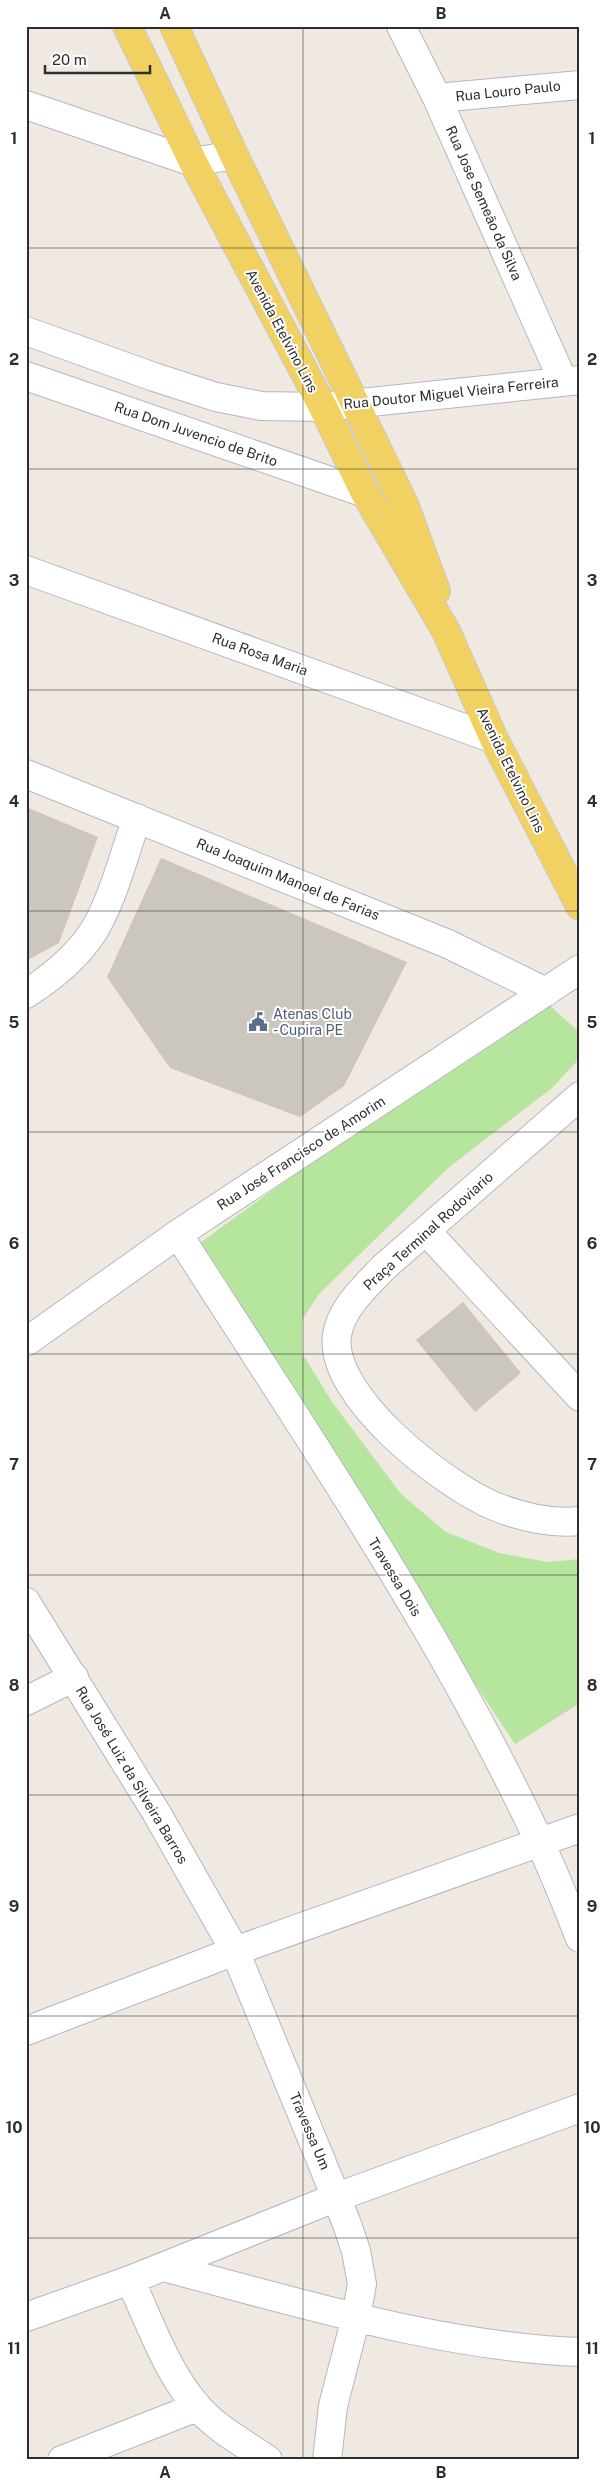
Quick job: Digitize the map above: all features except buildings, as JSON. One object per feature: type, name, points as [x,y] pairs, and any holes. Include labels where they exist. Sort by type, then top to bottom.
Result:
[{"type":"main road","name":"Avenida Etelvino Lins","points":[[127,26],[192,162],[323,407],[365,493],[446,631],[494,739],[580,906]]},
{"type":"main road","name":"Avenida Etelvino Lins","points":[[174,26],[234,155],[404,504],[435,587],[446,631]]},
{"type":"street","name":"Rua Jose Semeão da Silva","points":[[401,26],[571,380]]},
{"type":"street","name":"Rua Louro Paulo","points":[[437,98],[580,84]]},
{"type":"street","points":[[26,105],[192,162],[234,155]]},
{"type":"street","points":[[26,331],[154,378],[216,396],[261,406],[323,407]]},
{"type":"street","name":"Rua Dom Juvencio de Brito","points":[[26,376],[365,493]]},
{"type":"street","name":"Rua Doutor Miguel Vieira Ferreira","points":[[323,407],[571,380]]},
{"type":"street","name":"Rua Rosa Maria","points":[[26,570],[494,739]]},
{"type":"street","name":"Rua Joaquim Manoel de Farias","points":[[26,774],[448,944],[546,992]]},
{"type":"street","points":[[26,994],[47,980],[74,956],[93,932],[109,895],[137,818]]},
{"type":"street","name":"Rua José Francisco de Amorim","points":[[26,1342],[178,1234],[580,969]]},
{"type":"street","name":"Praça Terminal Rodoviario","points":[[580,1096],[384,1267],[355,1298],[342,1317],[337,1334],[336,1350],[348,1382],[378,1419],[415,1456],[445,1479],[494,1506],[528,1517],[564,1523],[580,1521]]},
{"type":"street","points":[[426,1231],[580,1397]]},
{"type":"street","name":"Travessa Dois","points":[[178,1234],[381,1552],[456,1679],[540,1844],[580,1938]]},
{"type":"street","name":"Rua José Luiz da Silveira Barros","points":[[26,1602],[156,1812],[235,1951]]},
{"type":"street","points":[[26,1701],[74,1677]]},
{"type":"street","points":[[26,2031],[235,1951],[540,1844],[580,1828]]},
{"type":"street","name":"Travessa Um","points":[[235,1951],[337,2197],[356,2251],[362,2284],[356,2317],[332,2406],[327,2460]]},
{"type":"street","points":[[26,2317],[130,2280],[337,2197],[580,2108]]},
{"type":"street","points":[[163,2267],[356,2317],[470,2340],[580,2352]]},
{"type":"street","points":[[130,2280],[164,2353],[197,2407],[268,2460]]},
{"type":"street","points":[[62,2460],[197,2407]]},
{"type":"green space","points":[[547,1003],[580,1033],[580,1058],[552,1088],[448,1168],[319,1294],[302,1320],[302,1353],[332,1402],[401,1494],[446,1532],[499,1553],[548,1562],[580,1559],[580,1703],[515,1744],[407,1581],[200,1243],[505,1021]]},
{"type":"place","name":"Atenas Club - Cupira PE","points":[[258,1022]]}]
